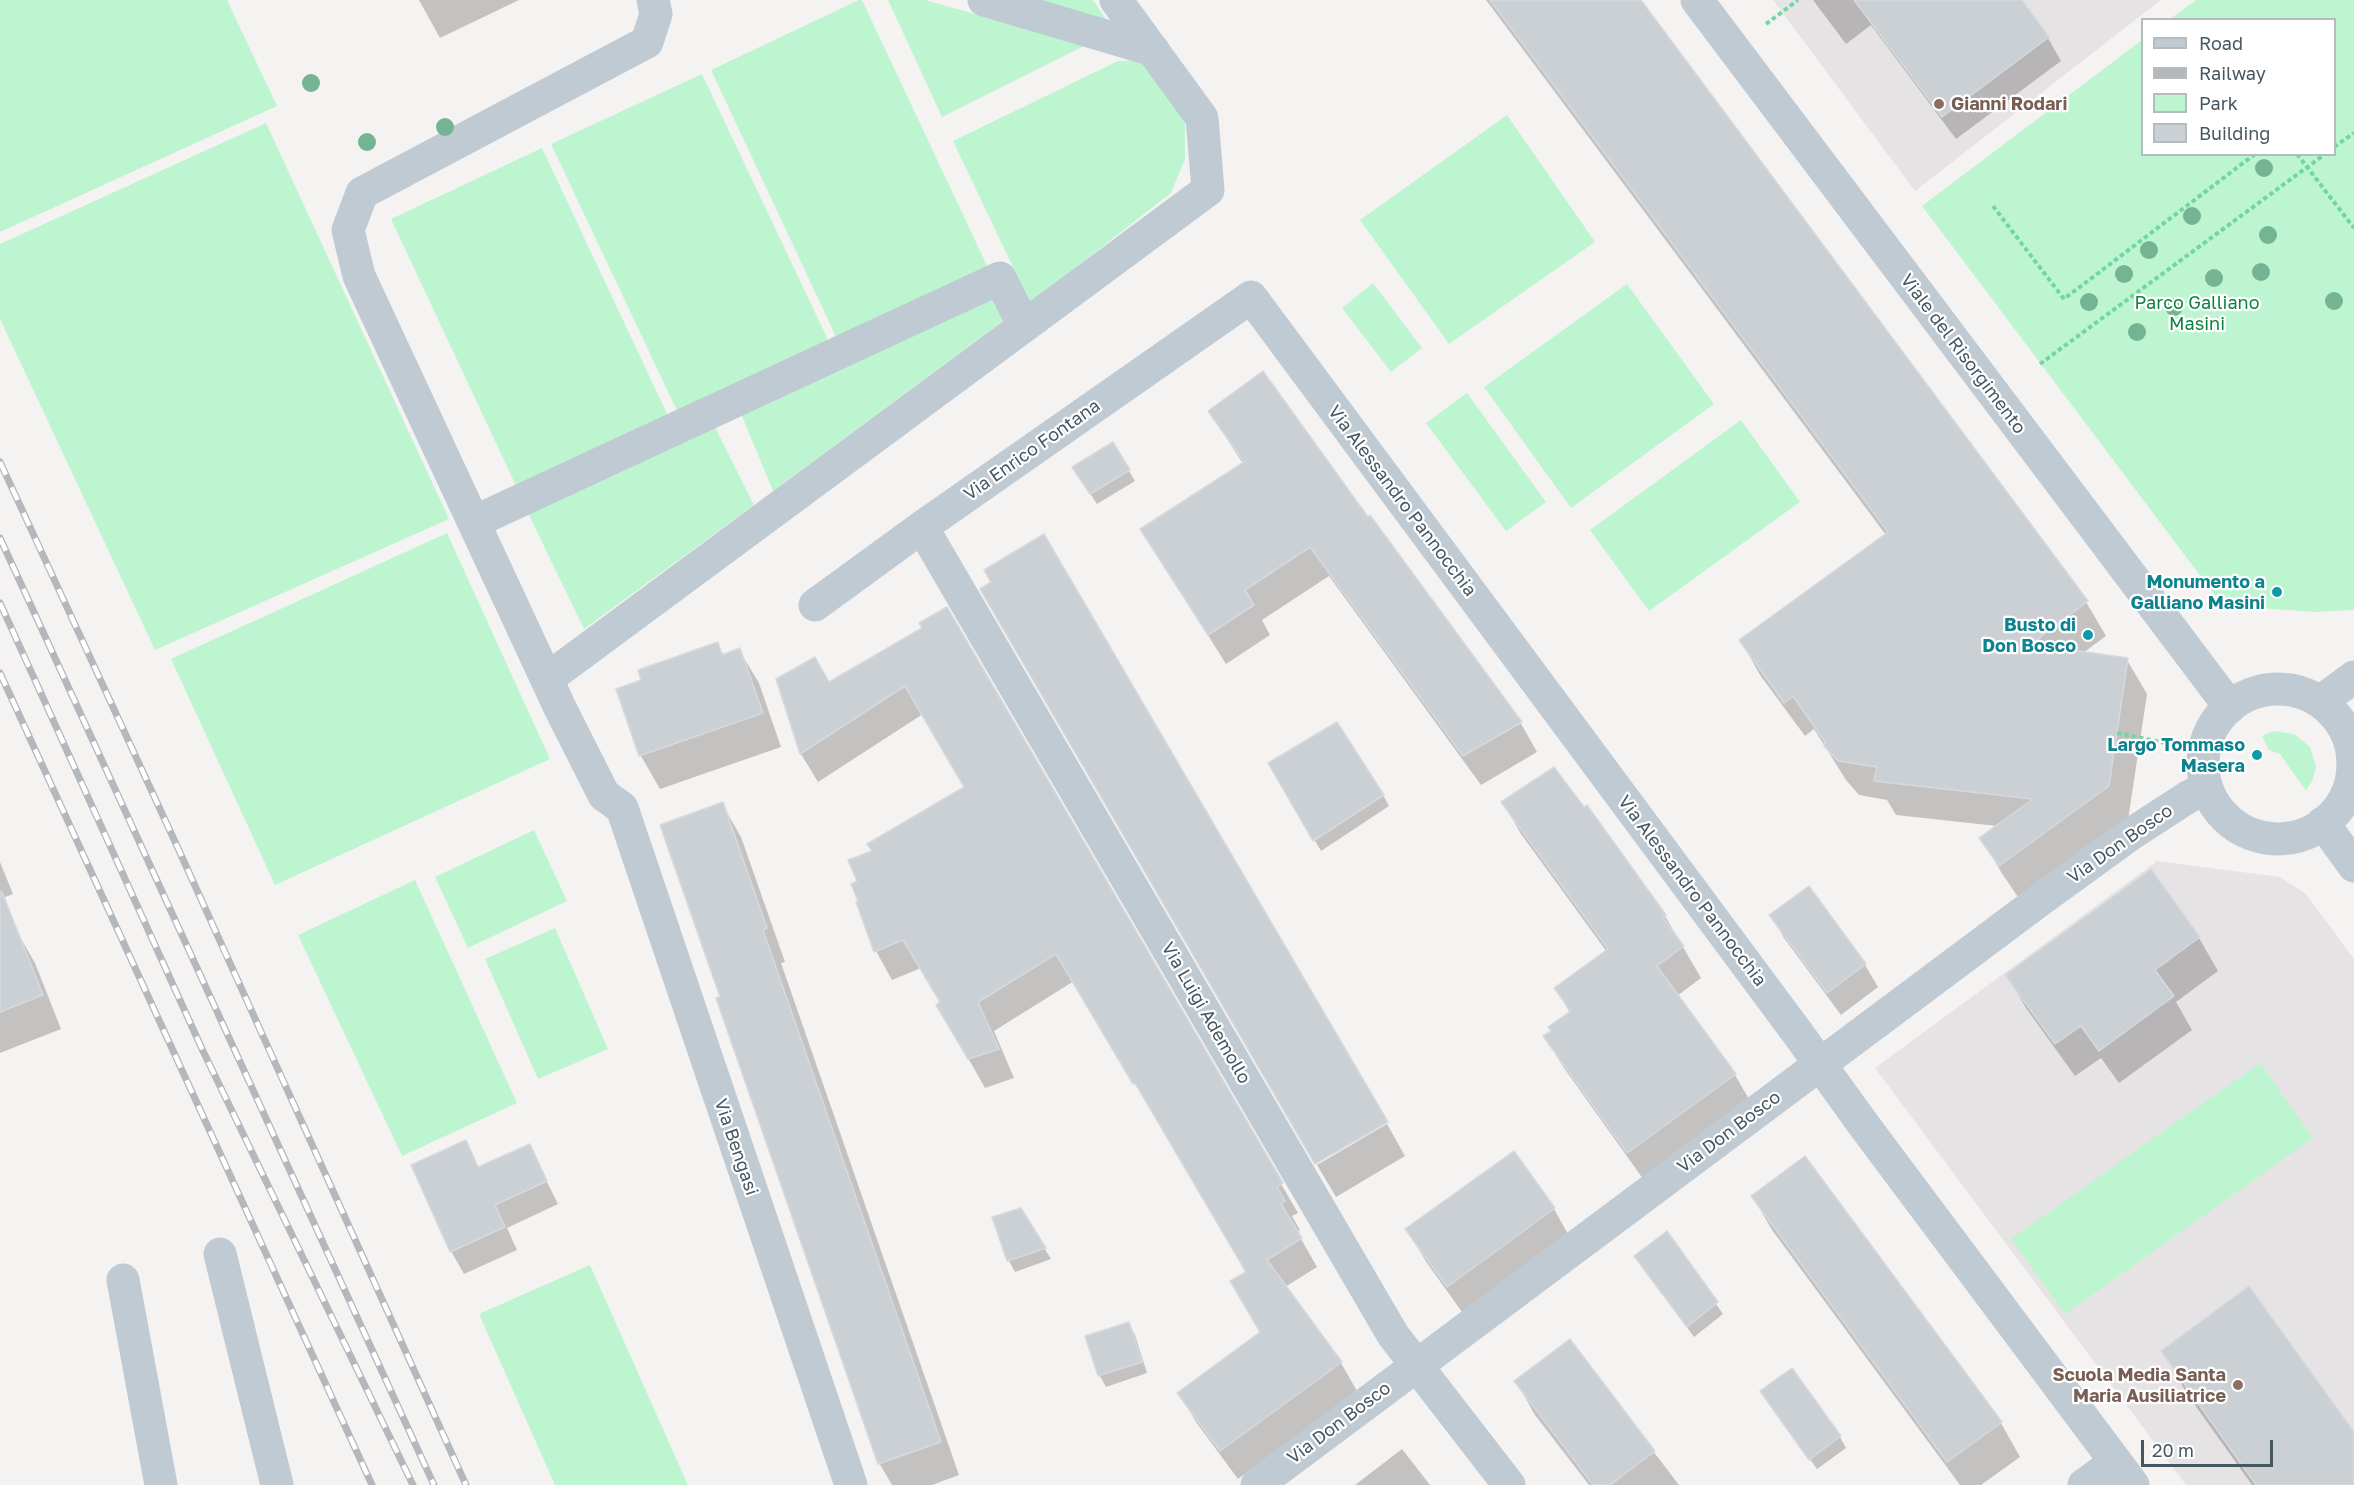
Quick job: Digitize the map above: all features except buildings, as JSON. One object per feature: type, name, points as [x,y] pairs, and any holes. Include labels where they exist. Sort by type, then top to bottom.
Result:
[{"type":"street","points":[[653,0],[656,14],[646,42],[362,193],[348,230],[359,276],[547,679],[1209,190],[1202,118],[1116,0]]},
{"type":"street","points":[[984,0],[1153,50]]},
{"type":"street","name":"Viale del Risorgimento","points":[[1697,0],[2230,707]]},
{"type":"street","points":[[474,522],[1000,278],[1024,326]]},
{"type":"street","name":"Via Enrico Fontana","points":[[815,605],[922,527],[1251,297]]},
{"type":"street","name":"Via Alessandro Pannocchia","points":[[1251,297],[2125,1474]]},
{"type":"street","name":"Via Luigi Ademollo","points":[[922,527],[1394,1335],[1509,1485]]},
{"type":"street","points":[[2320,702],[2354,676]]},
{"type":"street","name":"Via Bengasi","points":[[547,679],[604,795],[622,808],[851,1485]]},
{"type":"street","points":[[2274,689],[2306,695],[2320,702],[2334,714],[2343,728],[2350,745],[2353,762],[2351,780],[2336,811],[2323,823],[2308,832],[2291,837],[2273,839],[2256,836],[2240,829],[2214,805],[2206,788],[2202,763],[2213,727],[2230,707],[2243,698],[2274,689]]},
{"type":"street","name":"Via Don Bosco","points":[[1257,1485],[2116,845],[2188,796],[2206,788]]},
{"type":"street","points":[[2323,823],[2354,866]]},
{"type":"street","points":[[220,1254],[277,1485]]},
{"type":"street","points":[[123,1280],[161,1485]]},
{"type":"street","points":[[2084,1485],[2125,1474]]},
{"type":"path","points":[[2336,146],[2354,133]]},
{"type":"path","points":[[1992,206],[2064,300],[2252,156]]},
{"type":"path","points":[[2298,156],[2354,228]]},
{"type":"path","points":[[2040,364],[2322,156]]},
{"type":"path","points":[[2117,733],[2204,751]]},
{"type":"shaded area","name":"Gianni Rodari","points":[[1773,0],[2161,0],[1915,191]]},
{"type":"shaded area","points":[[2157,861],[2280,877],[2306,894],[2354,959],[2354,1485],[2186,1485],[1875,1068]]},
{"type":"green space","points":[[0,0],[227,0],[277,106],[0,232]]},
{"type":"green space","points":[[862,0],[989,270],[838,341],[711,70]]},
{"type":"green space","points":[[888,0],[925,0],[1086,45],[942,117]]},
{"type":"green space","points":[[1023,0],[1093,0],[1108,22]]},
{"type":"green space","name":"Parco Galliano Masini","points":[[2196,0],[2354,0],[2354,609],[2352,610],[2315,612],[2244,607],[2217,598],[1922,206],[2141,41],[2141,156],[2336,156],[2336,18],[2171,18]]},
{"type":"green space","points":[[1144,60],[1185,123],[1185,159],[1171,193],[1030,303],[953,141],[1118,61]]},
{"type":"green space","points":[[702,74],[830,344],[679,415],[551,144]]},
{"type":"green space","points":[[1507,115],[1595,242],[1449,344],[1360,220]]},
{"type":"green space","points":[[266,123],[449,519],[155,650],[0,319],[0,244]]},
{"type":"green space","points":[[542,148],[670,420],[518,490],[391,219]]},
{"type":"green space","points":[[1373,283],[1422,348],[1391,372],[1342,308]]},
{"type":"green space","points":[[1627,284],[1714,404],[1571,508],[1484,387]]},
{"type":"green space","points":[[995,289],[1009,316],[773,491],[739,409]]},
{"type":"green space","points":[[1467,393],[1546,502],[1506,531],[1426,423]]},
{"type":"green space","points":[[1741,420],[1800,502],[1649,611],[1590,530]]},
{"type":"green space","points":[[712,421],[754,505],[584,629],[525,507]]},
{"type":"green space","points":[[447,533],[550,759],[275,885],[171,659]]},
{"type":"green space","points":[[2274,731],[2294,734],[2310,747],[2316,766],[2313,779],[2306,791],[2280,754],[2269,750],[2262,736]]},
{"type":"green space","points":[[534,830],[567,901],[468,948],[435,877]]},
{"type":"green space","points":[[415,880],[517,1103],[402,1156],[298,935]]},
{"type":"green space","points":[[555,928],[608,1049],[538,1079],[485,959]]},
{"type":"green space","points":[[2260,1063],[2313,1138],[2065,1314],[2011,1239]]},
{"type":"green space","points":[[590,1265],[688,1485],[555,1485],[479,1314]]},
{"type":"railway","points":[[0,462],[177,846],[466,1485]]},
{"type":"railway","points":[[0,538],[434,1485]]},
{"type":"railway","points":[[0,603],[203,1051],[413,1485]]},
{"type":"railway","points":[[0,673],[372,1485]]},
{"type":"place","name":"Gianni Rodari","points":[[1939,104]]},
{"type":"place","name":"Monumento a Galliano Masini","points":[[2277,592]]},
{"type":"place","name":"Busto di Don Bosco","points":[[2088,635]]},
{"type":"place","name":"Largo Tommaso Masera","points":[[2257,755]]},
{"type":"place","name":"Scuola Media Santa Maria Ausiliatrice","points":[[2238,1385]]}]
